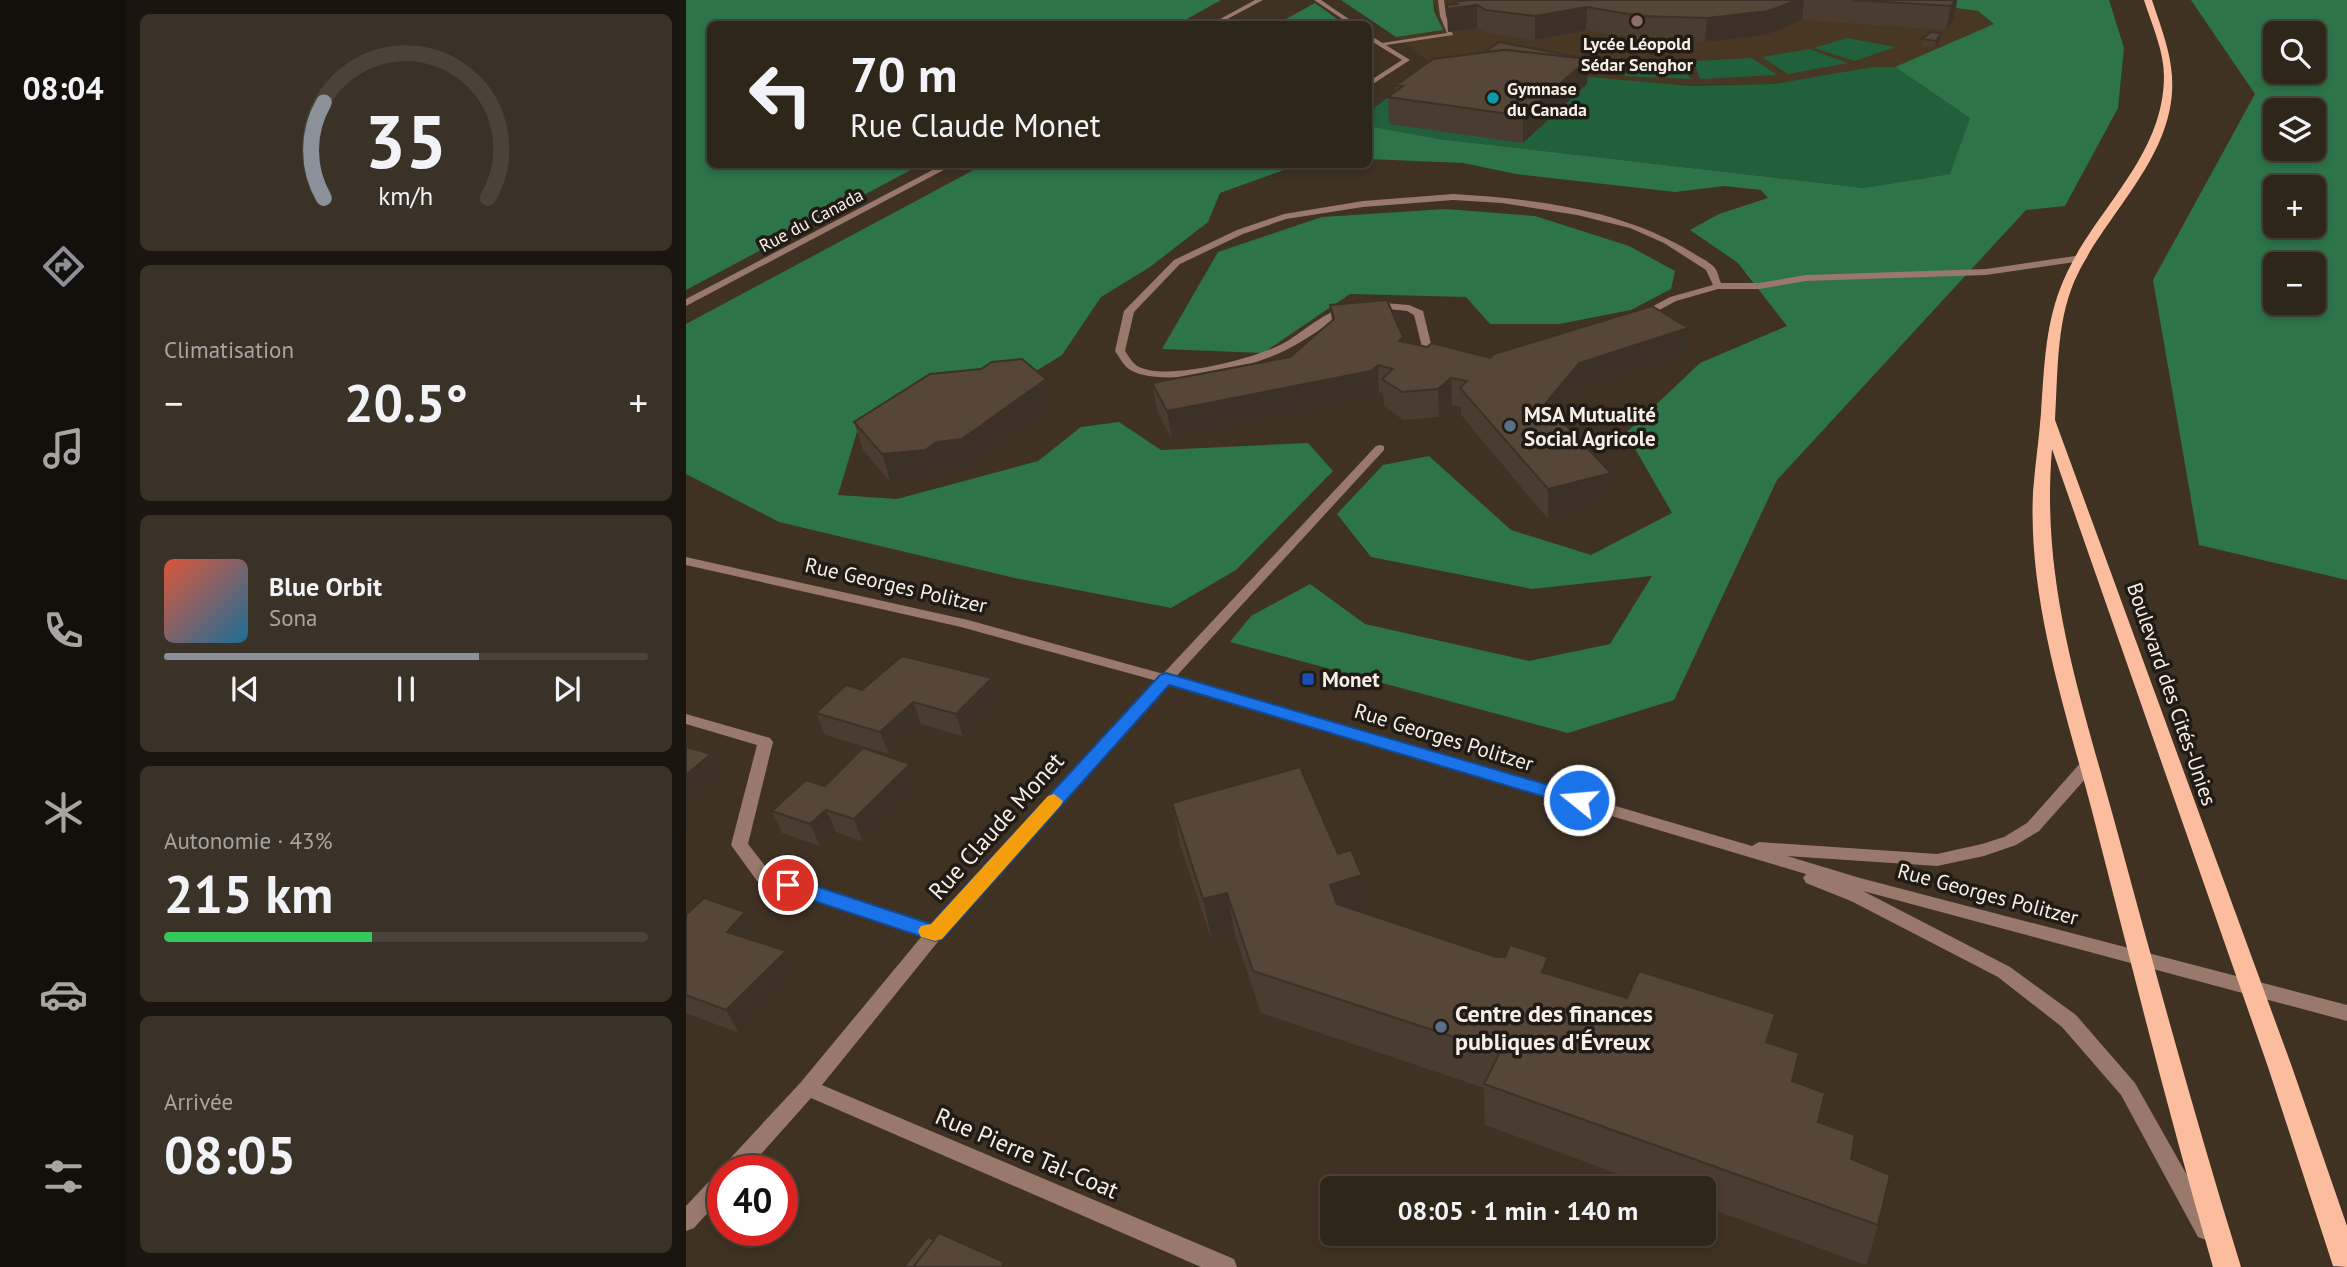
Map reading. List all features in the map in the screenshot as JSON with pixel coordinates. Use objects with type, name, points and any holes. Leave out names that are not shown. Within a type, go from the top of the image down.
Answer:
[{"type":"main road","name":"Boulevard des Cités-Unies","points":[[2148,0],[2162,45],[2168,78],[2163,117],[2151,150],[2067,284],[2051,351],[2041,497],[2046,569],[2053,612],[2089,764],[2186,1131],[2227,1267]]},
{"type":"main road","name":"Boulevard des Cités-Unies","points":[[2048,416],[2252,988],[2347,1265]]},
{"type":"street","points":[[1220,21],[1260,0]]},
{"type":"street","points":[[1317,0],[1348,21]]},
{"type":"street","points":[[1372,46],[1451,34],[1443,16],[1441,0]]},
{"type":"street","points":[[1372,39],[1407,60],[1372,82]]},
{"type":"street","name":"Rue du Canada","points":[[686,303],[943,168]]},
{"type":"street","points":[[1450,359],[1426,345],[1419,313],[1395,305],[1340,311],[1276,350],[1235,363],[1180,373],[1147,373],[1132,367],[1120,351],[1129,311],[1177,262],[1240,232],[1284,217],[1363,204],[1453,197],[1502,200],[1577,212],[1633,226],[1667,240],[1710,268],[1718,286]]},
{"type":"street","points":[[1625,323],[1673,299],[1718,286],[1759,286],[1806,278],[1986,272],[2082,258]]},
{"type":"street","name":"Rue Claude Monet","points":[[747,1155],[808,1088],[935,933],[1380,448]]},
{"type":"street","name":"Rue Georges Politzer","points":[[686,561],[963,623],[1166,679],[1860,884],[2347,1013]]},
{"type":"street","points":[[686,719],[765,743],[739,845],[763,876],[935,933]]},
{"type":"street","points":[[1736,847],[1937,860],[1984,850],[2010,841],[2033,827],[2089,764]]},
{"type":"street","points":[[1736,847],[1857,896],[2004,972],[2068,1021],[2128,1089],[2227,1267]]},
{"type":"street","name":"Rue Pierre Tal-Coat","points":[[808,1088],[1226,1267]]},
{"type":"street","points":[[686,1221],[707,1198]]},
{"type":"street","points":[[2347,1253],[2347,1265]]},
{"type":"shaded area","points":[[1433,0],[1897,0],[1978,11],[1995,25],[1895,67],[1873,67],[1774,84],[1646,84],[1431,63],[1396,37],[1443,30]]},
{"type":"green space","points":[[686,0],[1221,0],[1183,21],[707,21],[707,168],[914,168],[686,290]]},
{"type":"green space","points":[[1341,0],[1433,0],[1434,11],[1443,30],[1396,37]]},
{"type":"green space","points":[[1897,0],[2109,0],[2124,48],[2118,108],[2065,206],[2026,210],[1777,480],[1674,700],[1568,733],[1230,642],[1251,616],[1310,584],[1365,624],[1529,661],[1610,644],[1652,576],[1532,589],[1371,557],[1337,514],[1383,465],[1429,456],[1511,530],[1591,555],[1672,513],[1626,433],[1700,363],[1787,326],[1738,263],[1690,230],[1719,214],[1768,198],[1761,190],[1724,186],[1675,192],[1516,174],[1463,163],[1372,159],[1372,127],[1439,139],[1864,188],[1950,174],[1970,118],[1895,67],[1994,24],[1978,11]]},
{"type":"green space","points":[[2191,0],[2347,0],[2347,580],[2199,545],[2153,280],[2255,94]]},
{"type":"green space","points":[[1315,3],[1340,21],[1282,21]]},
{"type":"green space","points":[[1847,38],[1895,47],[1855,61],[1814,48]]},
{"type":"green space","points":[[1809,49],[1848,63],[1788,74],[1762,57]]},
{"type":"green space","points":[[1752,58],[1777,75],[1700,79],[1694,61]]},
{"type":"green space","points":[[1635,59],[1684,61],[1690,79],[1624,76]]},
{"type":"green space","points":[[1455,65],[1691,86],[1774,84],[1873,67],[1895,67],[1970,118],[1951,174],[1864,188],[1439,139],[1372,127],[1372,110],[1416,76]]},
{"type":"green space","points":[[977,168],[1290,168],[1220,193],[1208,222],[1150,267],[1101,297],[1062,355],[1036,371],[860,422],[838,495],[897,499],[1038,461],[1081,427],[1119,422],[1161,450],[1308,443],[1333,471],[1236,570],[1171,608],[1015,578],[779,522],[686,474],[686,324]]},
{"type":"green space","points":[[1445,209],[1535,216],[1629,246],[1675,271],[1671,289],[1631,310],[1559,324],[1490,324],[1466,297],[1350,294],[1263,353],[1162,349],[1218,252],[1322,217]]},
{"type":"building","points":[[1467,0],[1797,0],[1768,11],[1707,18],[1640,16],[1587,7],[1535,16],[1486,10],[1477,5],[1447,9],[1447,5]]},
{"type":"building","points":[[1853,0],[1956,0],[1951,6]]},
{"type":"building","points":[[1931,32],[1941,33],[1936,41],[1922,39]]},
{"type":"building","points":[[1499,42],[1587,59],[1505,50],[1485,52]]},
{"type":"building","points":[[1505,50],[1588,59],[1523,116],[1388,97],[1403,86],[1395,86],[1433,59]]},
{"type":"building","points":[[1387,300],[1403,337],[1399,341],[1427,347],[1432,343],[1490,358],[1494,354],[1652,306],[1688,328],[1579,363],[1545,404],[1611,473],[1548,489],[1460,388],[1467,381],[1451,378],[1438,389],[1402,392],[1382,379],[1393,369],[1378,365],[1371,371],[1167,411],[1152,383],[1290,357],[1334,319],[1330,305]]},
{"type":"building","points":[[1022,359],[1046,379],[962,439],[937,442],[925,450],[882,454],[854,422],[930,374],[981,369],[992,362]]},
{"type":"building","points":[[902,656],[992,678],[956,714],[913,702],[880,732],[816,713],[846,685],[862,690]]},
{"type":"building","points":[[686,747],[711,754],[686,775]]},
{"type":"building","points":[[863,748],[910,764],[854,819],[826,810],[810,824],[772,811],[806,780],[825,786]]},
{"type":"building","name":"Centre des finances publiques d'Évreux","points":[[1300,767],[1338,854],[1351,850],[1362,875],[1330,885],[1337,904],[1496,957],[1505,957],[1510,945],[1548,957],[1542,972],[1627,998],[1639,971],[1775,1014],[1766,1042],[1799,1053],[1792,1081],[1825,1093],[1818,1122],[1855,1135],[1851,1159],[1890,1175],[1878,1225],[1484,1084],[1500,1052],[1253,971],[1227,893],[1203,899],[1172,803]]},
{"type":"building","points":[[704,898],[745,912],[727,932],[786,951],[726,1010],[686,995],[686,915]]},
{"type":"building","points":[[939,1233],[1004,1262],[1001,1267],[913,1267]]},
{"type":"building","points":[[928,1237],[934,1240],[913,1267],[904,1267]]},
{"type":"slow traffic","points":[[928,931],[935,933],[1054,801]]},
{"type":"place","name":"Lycée Léopold Sédar Senghor","points":[[1637,21]]},
{"type":"place","name":"Gymnase du Canada","points":[[1493,98]]},
{"type":"place","name":"MSA Mutualité Social Agricole","points":[[1510,426]]},
{"type":"place","name":"Monet","points":[[1308,679]]},
{"type":"place","name":"Centre des finances publiques d'Évreux","points":[[1441,1027]]},
{"type":"route","points":[[788,885],[935,933],[1166,679],[1579,800]]}]
